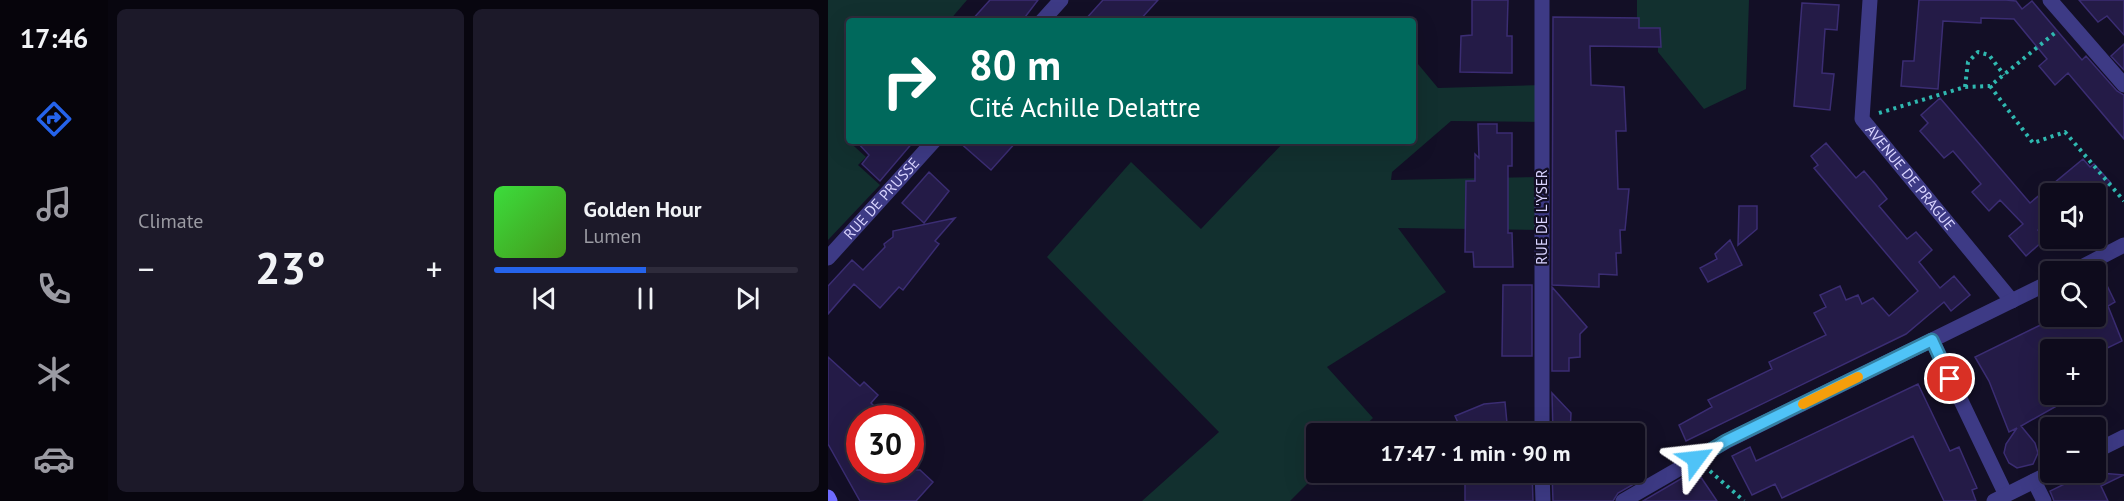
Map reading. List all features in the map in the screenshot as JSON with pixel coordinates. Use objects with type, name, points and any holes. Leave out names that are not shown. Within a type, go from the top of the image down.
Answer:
[{"type":"main road","points":[[828,497],[830,501]]},
{"type":"street","points":[[1045,18],[1061,0]]},
{"type":"street","name":"RUE DE L'YSER","points":[[1542,0],[1542,423]]},
{"type":"street","name":"AVENUE DE PRAGUE","points":[[1870,0],[1862,119],[2012,301]]},
{"type":"street","points":[[2050,0],[2124,85]]},
{"type":"street","name":"RUE DE PRUSSE","points":[[828,258],[931,144]]},
{"type":"street","points":[[2093,261],[2124,245]]},
{"type":"street","points":[[1623,501],[1726,441],[2040,287]]},
{"type":"street","points":[[1932,340],[2000,498],[2040,478]]},
{"type":"street","points":[[2106,446],[2124,437]]},
{"type":"street","points":[[2034,481],[2044,501]]},
{"type":"street","points":[[1542,483],[1542,501]]},
{"type":"path","points":[[1862,119],[1965,87],[1990,86],[2068,22]]},
{"type":"path","points":[[1965,87],[1968,62],[1978,52],[1989,55],[2004,75]]},
{"type":"path","points":[[1990,86],[2033,143],[2065,132],[2124,201]]},
{"type":"path","points":[[1696,459],[1744,501]]},
{"type":"green space","points":[[828,0],[967,0],[952,18],[846,18],[846,144],[852,144],[866,157],[858,165],[880,185],[828,240]]},
{"type":"green space","points":[[1637,0],[1749,0],[1746,89],[1704,109],[1658,52],[1658,33],[1637,32]]},
{"type":"green space","points":[[1416,62],[1438,88],[1542,85],[1542,122],[1451,121],[1392,172],[1391,180],[1542,177],[1542,230],[1398,228],[1446,292],[1327,367],[1373,418],[1368,423],[1306,423],[1306,483],[1308,483],[1290,501],[1142,501],[1219,432],[1047,257],[1131,162],[1201,229],[1282,144],[1416,144]]},
{"type":"building","points":[[990,0],[1038,0],[1024,18],[974,18]]},
{"type":"building","points":[[1103,0],[1158,0],[1142,18],[1087,18]]},
{"type":"building","points":[[1472,0],[1508,0],[1507,36],[1512,36],[1512,73],[1460,72],[1461,36],[1472,35]]},
{"type":"building","points":[[1919,0],[2006,0],[2016,1],[2022,9],[2032,1],[2082,60],[2086,56],[2117,91],[2124,95],[2124,139],[2068,73],[2055,85],[2039,66],[2047,59],[2014,19],[1981,18],[1981,23],[1943,21],[1938,89],[1901,86],[1903,61],[1914,61]]},
{"type":"building","points":[[2079,0],[2124,0],[2124,35],[2107,16],[2098,22]]},
{"type":"building","points":[[1802,3],[1839,5],[1837,30],[1825,29],[1822,73],[1834,74],[1830,110],[1794,106]]},
{"type":"building","points":[[1553,17],[1639,18],[1639,28],[1660,28],[1661,47],[1590,46],[1591,85],[1624,87],[1626,131],[1616,131],[1618,189],[1629,189],[1625,230],[1620,230],[1621,253],[1616,253],[1617,275],[1599,274],[1599,287],[1552,285]]},
{"type":"building","points":[[2124,44],[2124,70],[2111,56]]},
{"type":"building","points":[[1940,98],[2030,203],[2040,195],[2040,228],[2038,230],[2040,243],[2026,256],[2009,236],[2023,224],[2000,200],[1989,211],[1972,192],[1981,184],[1953,151],[1944,158],[1920,131],[1928,123],[1921,115]]},
{"type":"building","points":[[1478,124],[1497,124],[1497,133],[1512,133],[1512,166],[1508,166],[1508,233],[1512,233],[1513,267],[1474,267],[1473,252],[1465,252],[1466,181],[1475,181],[1475,154],[1479,158]]},
{"type":"building","points":[[1826,143],[1856,178],[1864,171],[1876,185],[1887,199],[1879,206],[1907,239],[1916,232],[1932,250],[1919,262],[1940,288],[1954,276],[1970,295],[1951,311],[1944,302],[1906,334],[1686,441],[1679,425],[1712,407],[1708,400],[1772,369],[1769,362],[1826,335],[1814,313],[1826,307],[1820,295],[1840,286],[1846,300],[1858,295],[1862,304],[1873,298],[1889,316],[1918,291],[1814,168],[1818,165],[1811,156]]},
{"type":"building","points":[[859,144],[911,144],[880,181],[862,164],[869,155]]},
{"type":"building","points":[[961,144],[1014,144],[991,170]]},
{"type":"building","points":[[2083,159],[2090,167],[2094,164],[2111,183],[2106,187],[2106,183],[2054,183]]},
{"type":"building","points":[[929,172],[949,191],[924,223],[902,203]]},
{"type":"building","points":[[1739,206],[1757,206],[1757,229],[1738,245]]},
{"type":"building","points":[[955,218],[935,241],[939,244],[903,290],[899,287],[880,308],[854,284],[828,314],[828,286],[852,260],[863,270],[885,247],[884,244],[893,237],[893,231]]},
{"type":"building","points":[[1730,240],[1742,265],[1708,282],[1700,268],[1717,259],[1715,254]]},
{"type":"building","points":[[2106,283],[2115,302],[2108,306],[2122,341],[2106,349],[2106,339],[2040,339],[2040,405],[2058,405],[2021,426],[2035,443],[2038,453],[2033,464],[2017,468],[2009,463],[2004,453],[2006,444],[2017,428],[2009,432],[1989,381],[1975,357],[2040,325],[2106,327]]},
{"type":"building","points":[[1503,285],[1532,285],[1532,356],[1502,356]]},
{"type":"building","points":[[1552,287],[1587,327],[1580,334],[1580,357],[1569,358],[1569,371],[1552,371]]},
{"type":"building","points":[[828,357],[860,386],[864,382],[878,395],[871,403],[873,405],[846,405],[846,476],[828,444]]},
{"type":"building","points":[[1918,384],[1950,451],[1959,447],[1977,488],[1972,490],[1976,501],[1944,501],[1913,436],[1782,498],[1775,484],[1752,495],[1732,456],[1750,447],[1756,461]]},
{"type":"building","points":[[1552,393],[1571,413],[1571,423],[1553,423]]},
{"type":"building","points":[[1505,402],[1507,423],[1458,423],[1455,416],[1484,404]]},
{"type":"building","points":[[1696,470],[1717,501],[1643,501]]},
{"type":"building","points":[[2106,473],[2124,475],[2101,486],[2108,501],[2054,501],[2050,491],[2066,483],[2106,483]]},
{"type":"building","points":[[924,474],[933,482],[916,501],[860,501],[850,483],[924,483]]},
{"type":"building","points":[[1465,483],[1532,483],[1533,501],[1465,501]]},
{"type":"building","points":[[1552,483],[1634,484],[1618,493],[1613,501],[1553,501]]},
{"type":"slow traffic","points":[[1803,404],[1858,377]]},
{"type":"route","points":[[1696,459],[1726,441],[1932,340],[1950,379]]}]
